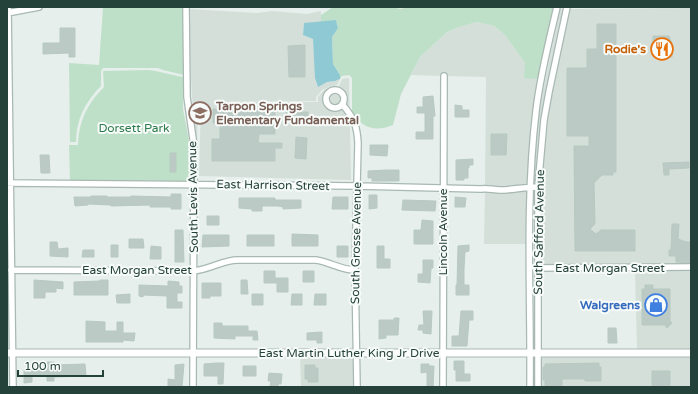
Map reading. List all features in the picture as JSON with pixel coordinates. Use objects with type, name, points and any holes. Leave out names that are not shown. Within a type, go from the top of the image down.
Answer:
[{"type":"street","points":[[12,387],[10,353],[11,270],[8,11],[39,7]]},
{"type":"street","name":"South Levis Avenue","points":[[186,7],[187,97],[194,146],[193,387]]},
{"type":"street","name":"South Safford Avenue","points":[[530,387],[530,187],[536,109],[557,7]]},
{"type":"street","name":"South Safford Avenue","points":[[538,387],[538,187],[544,120],[568,7]]},
{"type":"street","name":"Lincoln Avenue","points":[[443,387],[444,76]]},
{"type":"street","name":"South Grosse Avenue","points":[[342,104],[358,129],[355,270],[356,387]]},
{"type":"street","name":"East Harrison Street","points":[[9,182],[487,188],[499,190],[538,187]]},
{"type":"street","name":"East Morgan Street","points":[[11,270],[193,271],[205,269],[224,261],[233,260],[316,260],[324,261],[345,270],[355,270]]},
{"type":"street","name":"East Morgan Street","points":[[530,268],[691,267]]},
{"type":"street","name":"East Martin Luther King Jr Drive","points":[[10,353],[691,353]]},
{"type":"shaded area","points":[[691,8],[691,264],[541,265],[541,187],[547,121],[570,9]]},
{"type":"shaded area","points":[[189,9],[257,13],[272,11],[307,14],[321,11],[321,22],[304,24],[303,35],[313,39],[316,82],[318,86],[340,79],[337,85],[323,89],[316,97],[316,101],[201,102],[198,106],[197,147],[194,129],[190,62]]},
{"type":"shaded area","points":[[560,9],[564,9],[546,92],[535,184],[533,184],[539,110]]},
{"type":"shaded area","points":[[477,22],[494,26],[505,35],[525,63],[525,76],[538,79],[531,127],[528,184],[499,187],[485,185],[486,77],[447,76],[447,73],[441,73],[441,76],[411,75],[420,57],[447,32]]},
{"type":"shaded area","points":[[349,78],[351,180],[199,176],[201,102],[318,102],[318,97],[325,89],[339,86],[342,79]]},
{"type":"shaded area","points":[[527,190],[527,244],[484,244],[485,192],[500,193]]},
{"type":"shaded area","points":[[691,270],[691,350],[637,349],[635,271]]},
{"type":"shaded area","points":[[300,356],[353,356],[354,387],[301,387]]},
{"type":"shaded area","points":[[541,356],[691,357],[691,387],[541,387]]},
{"type":"green space","points":[[183,7],[184,75],[158,68],[103,68],[101,71],[101,86],[90,98],[82,112],[76,134],[76,142],[70,142],[69,63],[99,65],[103,8]]},
{"type":"green space","points":[[333,7],[393,7],[400,9],[409,7],[554,8],[538,79],[524,78],[525,63],[505,35],[494,26],[477,22],[459,27],[447,32],[420,57],[401,94],[393,125],[381,128],[370,128],[361,123],[352,113],[352,78],[349,75],[342,76],[340,79],[340,75],[333,64],[332,37],[338,27],[336,20],[321,22],[321,15]]},
{"type":"green space","name":"Dorsett Park","points":[[148,70],[183,77],[183,109],[190,146],[190,179],[186,181],[70,180],[69,145],[78,145],[80,128],[85,113],[98,93],[104,87],[103,71]]},
{"type":"water","points":[[336,20],[338,28],[332,37],[333,64],[340,75],[340,79],[327,82],[318,87],[315,78],[313,39],[303,35],[304,23]]},
{"type":"building","points":[[597,24],[616,24],[616,172],[613,172],[613,175],[602,175],[594,183],[595,224],[590,229],[596,234],[601,230],[635,230],[635,251],[575,251],[574,146],[589,146],[589,136],[567,136],[567,68],[587,68],[587,49],[597,49]]},
{"type":"building","points":[[60,28],[75,28],[75,57],[69,57],[69,53],[43,54],[43,43],[60,43]]},
{"type":"building","name":"Rodie's","points":[[653,36],[669,36],[671,41],[672,57],[653,57]]},
{"type":"building","points":[[305,45],[305,77],[289,77],[288,46]]},
{"type":"building","points":[[433,96],[435,116],[433,116],[433,139],[416,139],[416,132],[425,132],[425,113],[417,113],[417,107],[423,107],[423,97]]},
{"type":"building","points":[[455,105],[462,106],[462,110],[469,110],[469,117],[455,117]]},
{"type":"building","points":[[213,109],[275,110],[275,134],[259,134],[258,143],[282,143],[282,148],[275,148],[275,161],[212,161],[212,139],[220,139],[220,123],[213,123]]},
{"type":"building","points":[[286,112],[308,112],[308,121],[286,121]]},
{"type":"building","points":[[491,134],[507,134],[506,155],[491,155]]},
{"type":"building","points":[[296,137],[307,138],[306,159],[295,158]]},
{"type":"building","points":[[370,145],[388,145],[387,156],[370,155]]},
{"type":"building","points":[[170,153],[176,153],[176,172],[170,172]]},
{"type":"building","points":[[40,155],[49,155],[50,173],[41,173]]},
{"type":"building","points":[[473,159],[473,165],[469,165],[468,168],[468,178],[464,178],[464,180],[456,180],[456,160]]},
{"type":"building","points":[[689,162],[689,168],[669,169],[669,175],[664,175],[663,163]]},
{"type":"building","points":[[399,170],[399,181],[372,181],[372,178],[368,178],[368,171]]},
{"type":"building","points":[[171,194],[181,194],[181,209],[171,209],[171,207],[150,207],[150,205],[111,206],[88,204],[75,206],[74,197],[171,197]]},
{"type":"building","points":[[369,195],[377,195],[377,208],[369,209]]},
{"type":"building","points":[[333,197],[348,197],[348,209],[332,209]]},
{"type":"building","points":[[455,197],[466,198],[465,207],[455,207]]},
{"type":"building","points":[[239,198],[301,200],[301,208],[283,209],[283,207],[278,206],[262,206],[262,211],[252,211],[252,209],[239,208]]},
{"type":"building","points":[[403,200],[436,201],[435,211],[402,210]]},
{"type":"building","points":[[207,216],[219,216],[219,225],[207,225]]},
{"type":"building","points":[[422,220],[433,221],[433,244],[414,244],[414,230],[421,230]]},
{"type":"building","points":[[672,224],[679,224],[678,239],[690,242],[691,263],[676,262],[676,256],[669,256],[669,250],[671,250]]},
{"type":"building","points":[[175,230],[183,230],[184,262],[175,262]]},
{"type":"building","points":[[292,234],[318,235],[318,246],[292,246]]},
{"type":"building","points":[[203,235],[229,235],[229,246],[202,247]]},
{"type":"building","points":[[247,235],[274,235],[274,246],[247,246]]},
{"type":"building","points":[[129,239],[143,239],[144,248],[129,248]]},
{"type":"building","points":[[50,242],[57,242],[58,249],[68,248],[68,257],[50,256]]},
{"type":"building","points":[[111,245],[118,245],[118,257],[111,257]]},
{"type":"building","points":[[469,245],[469,251],[465,252],[464,285],[469,285],[469,295],[456,295],[458,246]]},
{"type":"building","points":[[151,246],[161,247],[161,259],[150,259]]},
{"type":"building","points":[[337,246],[348,246],[348,257],[337,257]]},
{"type":"building","points":[[377,246],[384,246],[384,259],[390,259],[390,268],[377,268]]},
{"type":"building","points":[[83,250],[94,250],[94,257],[82,257]]},
{"type":"building","points":[[423,260],[433,260],[430,283],[418,282],[418,274],[423,274]]},
{"type":"building","points":[[264,271],[275,271],[275,278],[288,278],[288,292],[277,292],[277,283],[264,283]]},
{"type":"building","points":[[303,271],[314,271],[314,282],[303,282]]},
{"type":"building","points":[[34,280],[63,282],[63,289],[56,288],[56,292],[45,292],[45,298],[34,298]]},
{"type":"building","points":[[108,280],[108,295],[74,295],[74,282]]},
{"type":"building","points":[[241,280],[247,280],[248,294],[241,294]]},
{"type":"building","points":[[168,281],[179,282],[179,286],[182,286],[182,293],[177,293],[177,302],[182,302],[182,308],[167,308],[167,296],[139,296],[139,285],[168,286]]},
{"type":"building","points":[[202,283],[221,283],[221,296],[202,298]]},
{"type":"building","name":"Walgreens","points":[[645,285],[653,285],[653,289],[670,289],[670,321],[672,323],[667,328],[665,325],[642,325],[642,289],[645,289]]},
{"type":"building","points":[[130,294],[130,303],[117,303],[116,295]]},
{"type":"building","points":[[252,294],[263,294],[263,305],[252,305]]},
{"type":"building","points":[[292,294],[302,294],[302,305],[291,305]]},
{"type":"building","points":[[315,294],[326,294],[326,305],[314,305]]},
{"type":"building","points":[[423,311],[432,311],[431,334],[423,333],[423,330],[418,330],[419,325],[424,325]]},
{"type":"building","points":[[461,311],[473,311],[473,320],[469,320],[467,346],[452,346],[452,336],[459,336]]},
{"type":"building","points":[[394,318],[399,318],[398,335],[386,335],[386,338],[379,339],[379,320],[394,320]]},
{"type":"building","points":[[86,321],[105,322],[105,331],[117,331],[117,322],[123,322],[123,333],[135,333],[134,341],[123,340],[123,342],[86,342]]},
{"type":"building","points":[[214,323],[222,323],[222,326],[248,326],[248,331],[257,331],[258,340],[253,340],[253,336],[235,336],[235,339],[214,338]]},
{"type":"building","points":[[608,328],[616,328],[617,343],[608,343]]},
{"type":"building","points":[[322,332],[322,343],[317,343],[317,340],[307,340],[307,333]]},
{"type":"building","points":[[454,361],[464,361],[464,374],[470,374],[470,381],[456,381]]},
{"type":"building","points":[[47,362],[54,362],[54,365],[85,364],[86,376],[54,377],[54,381],[47,381],[47,376],[32,376],[32,382],[24,383],[24,370],[47,371]]},
{"type":"building","points":[[224,363],[223,384],[218,384],[218,376],[204,376],[204,364]]},
{"type":"building","points":[[599,363],[599,367],[601,367],[601,381],[562,379],[562,387],[545,387],[545,380],[543,380],[543,367],[545,367],[545,364]]},
{"type":"building","points":[[184,364],[182,387],[168,387],[168,379],[175,380],[175,365]]},
{"type":"building","points":[[421,364],[429,364],[429,366],[434,366],[433,387],[427,387],[427,372],[421,373]]},
{"type":"building","points":[[305,365],[315,365],[315,368],[318,368],[318,382],[308,382],[308,379],[305,379]]},
{"type":"building","points":[[243,366],[256,366],[256,376],[243,376]]},
{"type":"building","points":[[652,371],[670,371],[670,387],[652,387]]},
{"type":"building","points":[[269,373],[282,374],[281,384],[278,384],[278,387],[270,387],[271,381],[268,381]]},
{"type":"place","name":"Rodie's","points":[[662,49]]},
{"type":"place","name":"Tarpon Springs Elementary Fundamental","points":[[200,113]]},
{"type":"place","name":"Walgreens","points":[[656,305]]}]
